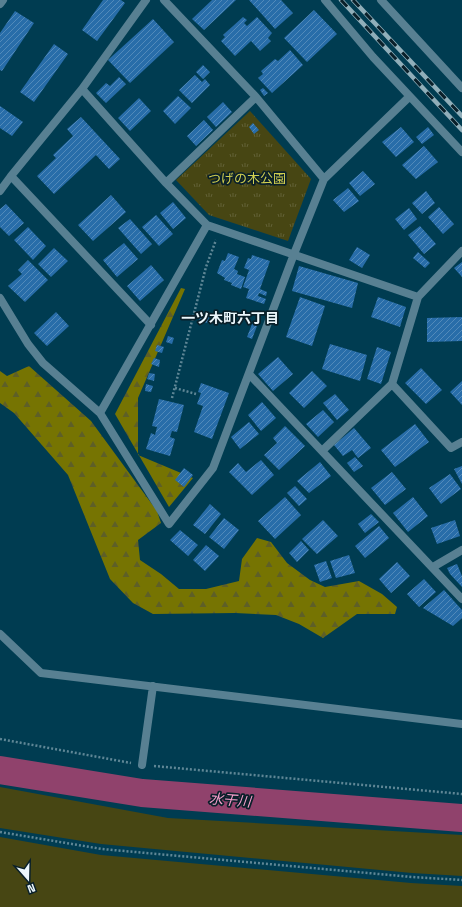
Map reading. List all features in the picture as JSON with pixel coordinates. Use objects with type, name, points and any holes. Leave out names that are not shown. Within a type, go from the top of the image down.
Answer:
[{"type":"street","points":[[0,4],[3,0]]},
{"type":"street","points":[[0,191],[10,176],[82,89],[146,0]]},
{"type":"street","points":[[164,0],[256,97],[324,180]]},
{"type":"street","points":[[325,0],[409,97],[462,152]]},
{"type":"street","points":[[381,0],[462,88]]},
{"type":"street","points":[[82,89],[166,183],[207,225],[418,297]]},
{"type":"street","points":[[166,183],[256,97]]},
{"type":"street","points":[[0,298],[28,344],[43,363],[100,413],[169,524],[213,468],[294,254],[324,180],[409,97]]},
{"type":"street","points":[[10,176],[151,325]]},
{"type":"street","points":[[100,413],[207,225]]},
{"type":"street","points":[[322,451],[392,384],[418,297],[462,251]]},
{"type":"street","points":[[249,374],[462,599]]},
{"type":"street","points":[[392,384],[451,448],[462,442]]},
{"type":"street","points":[[433,567],[462,550]]},
{"type":"street","points":[[0,634],[41,672],[462,724]]},
{"type":"street","points":[[142,766],[153,686]]},
{"type":"path","points":[[172,398],[206,267],[220,229]]},
{"type":"path","points":[[175,388],[196,394]]},
{"type":"path","points":[[0,739],[142,766],[462,794]]},
{"type":"path","points":[[0,832],[102,849],[412,878],[462,880]]},
{"type":"green space","name":"つげの木公園","points":[[250,111],[311,179],[288,241],[209,215],[176,180]]},
{"type":"green space","points":[[181,288],[185,289],[138,398],[138,454],[115,414]]},
{"type":"green space","points":[[29,366],[91,421],[157,511],[161,523],[138,540],[140,560],[161,574],[179,589],[206,589],[239,581],[242,559],[257,538],[271,542],[287,563],[310,580],[325,587],[359,581],[382,594],[397,607],[395,614],[357,614],[323,638],[299,624],[276,615],[235,613],[153,614],[133,603],[110,579],[68,475],[14,413],[0,403],[0,371],[7,376]]},
{"type":"green space","points":[[139,455],[193,478],[169,507]]},
{"type":"green space","points":[[0,787],[168,818],[462,835],[462,876],[412,873],[101,844],[0,828]]},
{"type":"green space","points":[[0,837],[101,855],[411,883],[462,886],[462,907],[0,907]]},
{"type":"building","points":[[103,0],[121,0],[125,3],[97,41],[82,30]]},
{"type":"building","points":[[212,0],[236,0],[204,30],[192,19]]},
{"type":"building","points":[[249,0],[281,0],[293,13],[275,29]]},
{"type":"building","points":[[314,10],[337,34],[307,62],[284,38]]},
{"type":"building","points":[[15,11],[34,23],[2,71],[0,70],[0,33]]},
{"type":"building","points":[[243,17],[247,20],[244,23],[247,26],[257,17],[272,33],[268,38],[271,41],[260,51],[251,41],[235,56],[221,41],[225,37],[223,35]]},
{"type":"building","points":[[153,19],[174,42],[130,83],[108,60]]},
{"type":"building","points":[[54,44],[68,54],[34,102],[20,92]]},
{"type":"building","points":[[290,50],[303,65],[272,93],[258,78],[263,74],[261,71],[275,59],[278,61]]},
{"type":"building","points":[[203,65],[210,72],[203,79],[196,72]]},
{"type":"building","points":[[195,75],[202,82],[205,79],[210,85],[192,103],[179,90]]},
{"type":"building","points":[[119,77],[126,84],[106,103],[96,93],[106,83],[110,86]]},
{"type":"building","points":[[263,88],[268,93],[264,96],[260,90]]},
{"type":"building","points":[[178,96],[191,108],[175,124],[163,111]]},
{"type":"building","points":[[139,98],[151,111],[130,131],[118,118]]},
{"type":"building","points":[[223,102],[232,112],[216,127],[207,117]]},
{"type":"building","points":[[0,106],[23,122],[12,136],[0,128]]},
{"type":"building","points":[[81,117],[120,159],[109,169],[96,155],[54,194],[37,176],[56,158],[53,155],[73,136],[67,129]]},
{"type":"building","points":[[204,120],[213,130],[196,146],[187,136]]},
{"type":"building","points":[[253,123],[259,130],[254,134],[249,127]]},
{"type":"building","points":[[401,127],[414,142],[396,157],[382,142]]},
{"type":"building","points":[[428,127],[434,135],[422,144],[416,137]]},
{"type":"building","points":[[424,146],[438,162],[416,179],[402,165]]},
{"type":"building","points":[[363,171],[375,184],[360,196],[349,183]]},
{"type":"building","points":[[348,188],[359,201],[344,212],[333,200]]},
{"type":"building","points":[[426,191],[435,203],[422,214],[412,203]]},
{"type":"building","points":[[111,195],[126,212],[93,241],[78,225]]},
{"type":"building","points":[[173,202],[186,218],[173,229],[160,213]]},
{"type":"building","points":[[6,204],[24,223],[9,236],[0,227],[0,209]]},
{"type":"building","points":[[439,207],[454,224],[443,234],[428,217]]},
{"type":"building","points":[[409,208],[417,219],[404,230],[395,219]]},
{"type":"building","points":[[156,215],[173,234],[159,246],[142,227]]},
{"type":"building","points":[[130,219],[152,244],[141,254],[118,228]]},
{"type":"building","points":[[420,226],[436,244],[424,254],[408,235]]},
{"type":"building","points":[[28,227],[46,246],[33,260],[14,240]]},
{"type":"building","points":[[124,243],[138,259],[117,277],[103,260]]},
{"type":"building","points":[[357,247],[370,255],[362,268],[349,260]]},
{"type":"building","points":[[54,248],[68,261],[51,277],[38,264]]},
{"type":"building","points":[[418,252],[430,263],[425,268],[413,258]]},
{"type":"building","points":[[228,253],[239,257],[234,269],[238,271],[237,274],[245,277],[241,289],[231,285],[232,283],[224,280],[225,278],[217,273],[222,260],[225,261]]},
{"type":"building","points":[[252,255],[270,261],[260,289],[267,292],[266,296],[259,293],[258,296],[266,299],[264,304],[246,298],[249,289],[243,287],[249,270],[244,268],[248,258],[251,259]]},
{"type":"building","points":[[28,260],[48,280],[25,302],[8,286],[22,274],[18,270]]},
{"type":"building","points":[[462,262],[462,277],[454,268]]},
{"type":"building","points":[[151,265],[164,280],[140,301],[127,286]]},
{"type":"building","points":[[299,266],[358,283],[352,308],[292,291]]},
{"type":"building","points":[[300,297],[325,306],[312,346],[286,337]]},
{"type":"building","points":[[378,297],[406,307],[400,327],[371,317]]},
{"type":"building","points":[[56,312],[69,326],[47,346],[34,333]]},
{"type":"building","points":[[202,312],[210,315],[207,323],[199,320]]},
{"type":"building","points":[[462,317],[462,341],[427,342],[427,318]]},
{"type":"building","points":[[252,324],[257,326],[252,339],[247,337]]},
{"type":"building","points":[[168,336],[174,338],[172,344],[166,342]]},
{"type":"building","points":[[330,344],[367,355],[360,381],[322,369]]},
{"type":"building","points":[[157,345],[164,347],[162,353],[155,351]]},
{"type":"building","points":[[377,347],[391,352],[381,384],[367,379]]},
{"type":"building","points":[[278,357],[293,374],[273,391],[258,374]]},
{"type":"building","points":[[154,358],[160,360],[159,367],[151,364]]},
{"type":"building","points":[[421,368],[442,390],[426,404],[405,383]]},
{"type":"building","points":[[312,371],[327,386],[304,408],[289,393]]},
{"type":"building","points":[[149,373],[155,374],[154,381],[147,379]]},
{"type":"building","points":[[462,381],[462,405],[450,392]]},
{"type":"building","points":[[201,383],[229,393],[212,439],[194,432],[203,406],[197,404],[201,393],[198,392]]},
{"type":"building","points":[[146,384],[153,386],[151,392],[145,391]]},
{"type":"building","points":[[335,394],[349,410],[337,420],[323,403]]},
{"type":"building","points":[[159,399],[184,405],[177,432],[172,431],[170,437],[175,439],[170,456],[146,449],[151,433],[155,435],[157,427],[152,426]]},
{"type":"building","points":[[262,402],[276,418],[261,431],[248,415]]},
{"type":"building","points":[[323,410],[334,422],[318,437],[306,424]]},
{"type":"building","points":[[249,422],[259,434],[240,449],[231,437]]},
{"type":"building","points":[[415,424],[429,442],[395,467],[381,450]]},
{"type":"building","points":[[285,426],[305,446],[279,470],[264,455],[277,443],[273,438]]},
{"type":"building","points":[[354,428],[371,448],[358,458],[352,450],[343,456],[334,445]]},
{"type":"building","points":[[355,457],[363,466],[354,472],[347,463]]},
{"type":"building","points":[[261,460],[274,475],[252,495],[229,472],[238,463],[246,472]]},
{"type":"building","points":[[320,462],[331,476],[309,493],[297,481]]},
{"type":"building","points":[[462,466],[462,484],[454,469]]},
{"type":"building","points":[[184,468],[193,475],[184,487],[175,480]]},
{"type":"building","points":[[392,472],[406,489],[385,505],[371,488]]},
{"type":"building","points":[[450,474],[461,489],[441,504],[429,488]]},
{"type":"building","points":[[295,486],[307,499],[299,506],[287,493]]},
{"type":"building","points":[[285,497],[301,515],[275,539],[258,521]]},
{"type":"building","points":[[413,497],[428,516],[408,532],[393,513]]},
{"type":"building","points":[[210,504],[221,514],[205,534],[193,525]]},
{"type":"building","points":[[371,514],[379,522],[365,533],[358,524]]},
{"type":"building","points":[[224,518],[239,530],[224,549],[209,537]]},
{"type":"building","points":[[323,520],[338,536],[317,554],[302,539]]},
{"type":"building","points":[[455,520],[460,536],[437,544],[431,528]]},
{"type":"building","points":[[379,526],[389,538],[365,558],[355,546]]},
{"type":"building","points":[[180,530],[198,545],[188,556],[170,540]]},
{"type":"building","points":[[301,541],[309,550],[297,562],[289,553]]},
{"type":"building","points":[[206,545],[219,556],[205,571],[193,560]]},
{"type":"building","points":[[349,555],[355,573],[336,578],[330,561]]},
{"type":"building","points":[[326,561],[332,578],[320,582],[314,565]]},
{"type":"building","points":[[397,562],[410,576],[391,593],[379,579]]},
{"type":"building","points":[[457,564],[462,576],[462,587],[450,574],[447,568]]},
{"type":"building","points":[[424,579],[436,592],[419,607],[407,594]]},
{"type":"building","points":[[444,590],[462,610],[462,618],[453,626],[423,608]]},
{"type":"waterway","name":"水干川","points":[[0,770],[142,793],[462,818]]},
{"type":"railway","points":[[341,0],[462,130]]},
{"type":"railway","points":[[353,0],[462,116]]},
{"type":"district","name":"一ツ木町六丁目","points":[[230,318]]}]
